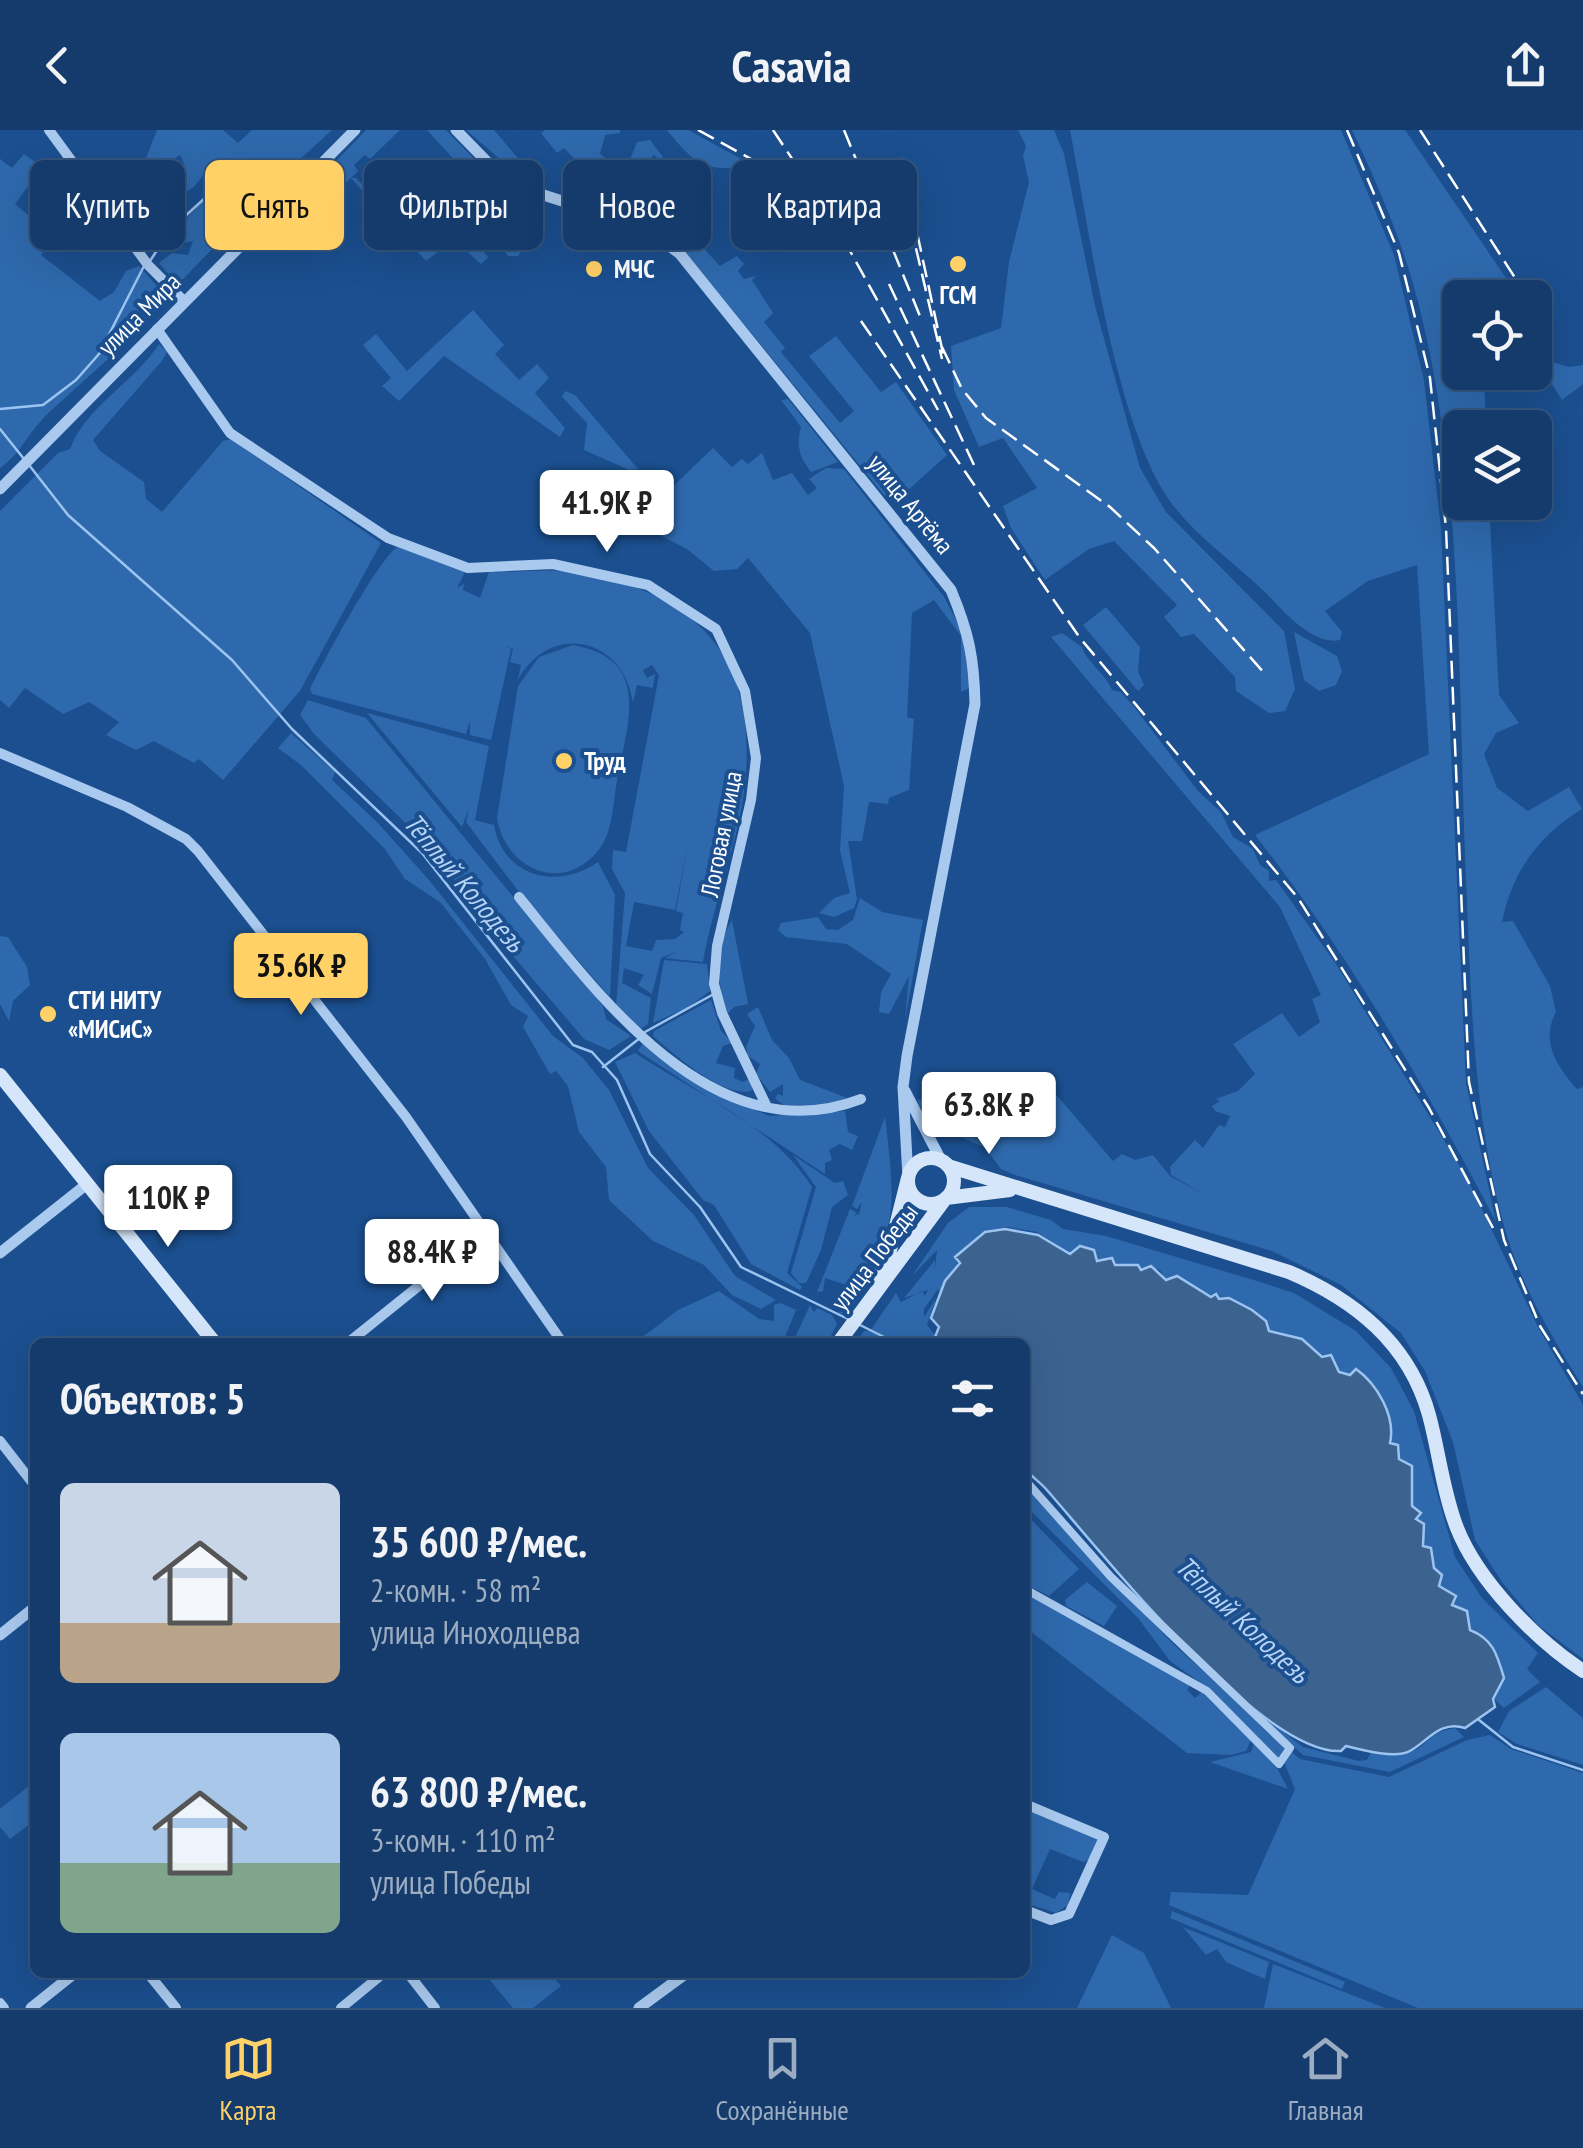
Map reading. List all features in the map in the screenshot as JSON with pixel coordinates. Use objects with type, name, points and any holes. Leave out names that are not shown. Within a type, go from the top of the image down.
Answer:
[{"type":"main road","points":[[0,1075],[211,1338]]},
{"type":"main road","points":[[858,1316],[889,1254],[908,1178],[922,1160],[1289,1272],[1324,1287],[1378,1326],[1416,1380],[1456,1527],[1472,1558],[1543,1638],[1583,1671]]},
{"type":"main road","points":[[908,1178],[916,1200],[931,1204],[945,1199],[953,1186],[945,1164]]},
{"type":"main road","name":"улица Победы","points":[[843,1338],[945,1199],[1016,1189]]},
{"type":"street","points":[[49,130],[147,262],[184,301]]},
{"type":"street","name":"улица Мира","points":[[2,487],[355,130]]},
{"type":"street","name":"улица Артёма","points":[[456,130],[498,173],[531,191],[646,228],[680,254],[950,590],[974,654],[975,704],[903,1087],[908,1178]]},
{"type":"street","name":"Логовая улица","points":[[157,329],[230,433],[388,538],[468,568],[552,564],[648,585],[716,629],[744,691],[756,758],[751,800],[717,946],[714,984],[717,999],[767,1107]]},
{"type":"street","points":[[0,753],[126,807],[186,839],[406,1117],[559,1338]]},
{"type":"street","points":[[519,896],[600,996],[643,1038],[705,1083],[767,1107],[796,1112],[841,1107],[862,1099]]},
{"type":"street","points":[[903,1087],[945,1164]]},
{"type":"street","points":[[0,1253],[87,1184]]},
{"type":"street","points":[[354,1338],[487,1231]]},
{"type":"street","points":[[0,1441],[30,1480]]},
{"type":"street","points":[[1030,1486],[1111,1577],[1290,1748],[1278,1764],[1207,1691],[1030,1592]]},
{"type":"street","points":[[0,1635],[30,1611]]},
{"type":"street","points":[[1030,1806],[1104,1837],[1069,1914],[1051,1920],[1030,1912]]},
{"type":"street","points":[[30,2008],[68,1978]]},
{"type":"street","points":[[153,1978],[176,2008]]},
{"type":"street","points":[[341,2008],[378,1978]]},
{"type":"street","points":[[412,1978],[435,2008]]},
{"type":"street","points":[[639,2008],[680,1978]]},
{"type":"shaded area","points":[[157,130],[223,130],[238,143],[252,130],[332,130],[299,160],[205,160],[205,173],[185,193],[185,160],[180,155],[172,160],[146,158]]},
{"type":"shaded area","points":[[366,130],[400,130],[370,159],[365,155],[354,165],[358,171],[344,184],[344,160],[337,160]]},
{"type":"shaded area","points":[[427,130],[446,130],[475,160],[454,160]]},
{"type":"shaded area","points":[[466,130],[494,130],[519,160],[501,160]]},
{"type":"shaded area","points":[[620,130],[605,135],[600,154],[605,160],[575,160],[564,148],[557,153],[541,133]]},
{"type":"shaded area","points":[[667,130],[688,130],[743,160],[731,160],[731,168],[714,167],[711,160],[696,160]]},
{"type":"shaded area","points":[[1018,130],[1054,130],[1064,154],[1095,306],[1140,468],[1166,512],[1284,631],[1295,689],[1285,711],[1269,713],[1236,691],[1235,677],[1194,634],[1181,637],[1164,617],[1177,605],[1114,541],[1089,549],[1045,580],[1011,528],[1003,506],[1037,488],[1003,438],[979,447],[954,390],[951,346],[1001,328],[1009,262],[1029,182],[1023,156],[1026,146]]},
{"type":"shaded area","points":[[1070,130],[1341,130],[1394,255],[1424,380],[1441,529],[1466,1083],[1496,1222],[1384,1023],[1322,927],[1255,835],[1429,754],[1417,565],[1368,581],[1325,611],[1342,632],[1340,640],[1319,638],[1290,617],[1172,504],[1152,470],[1120,378]]},
{"type":"shaded area","points":[[1352,130],[1405,130],[1507,280],[1442,280],[1442,390],[1485,390],[1485,410],[1442,410],[1442,429],[1415,290]]},
{"type":"shaded area","points":[[650,140],[663,157],[630,160],[637,142]]},
{"type":"shaded area","points":[[24,154],[32,160],[30,183],[15,204],[30,217],[30,250],[44,250],[41,255],[100,301],[114,292],[126,271],[139,266],[158,287],[159,296],[138,328],[41,421],[0,468],[0,159],[12,168]]},
{"type":"shaded area","points":[[205,199],[205,250],[211,250],[182,280],[171,277],[159,263],[172,253],[188,255],[193,241],[185,243],[185,219]]},
{"type":"shaded area","points":[[416,250],[441,250],[426,261]]},
{"type":"shaded area","points":[[465,250],[482,250],[488,257],[481,264]]},
{"type":"shaded area","points":[[504,250],[522,250],[518,256],[508,256]]},
{"type":"shaded area","points":[[682,250],[705,250],[720,266],[737,256],[744,264],[738,271],[744,279],[756,276],[752,280],[773,313],[764,322],[785,348],[781,352],[840,423],[854,411],[809,356],[836,336],[881,392],[896,382],[947,455],[896,501],[888,500]]},
{"type":"shaded area","points":[[473,310],[504,345],[495,354],[519,380],[537,364],[549,378],[535,393],[565,428],[560,437],[444,356],[399,401],[382,386],[391,378],[363,345],[376,334],[407,371]]},
{"type":"shaded area","points":[[159,344],[167,352],[161,362],[93,440],[100,451],[144,482],[146,499],[162,512],[223,441],[231,439],[381,543],[300,691],[223,780],[199,759],[194,763],[154,741],[136,750],[106,735],[119,722],[89,702],[63,714],[25,688],[9,708],[0,700],[0,511],[58,453],[70,449],[87,420]]},
{"type":"shaded area","points":[[1552,362],[1569,367],[1583,365],[1583,384],[1562,400],[1552,384]]},
{"type":"shaded area","points":[[565,391],[575,395],[638,469],[629,470],[584,450],[587,423],[562,397]]},
{"type":"shaded area","points":[[788,399],[838,462],[811,472],[800,451],[801,427],[781,400]]},
{"type":"shaded area","points":[[713,448],[732,467],[742,459],[748,464],[762,453],[773,480],[792,473],[808,495],[817,488],[809,479],[826,468],[844,469],[944,597],[968,643],[970,688],[961,692],[961,636],[934,600],[912,613],[907,717],[914,719],[909,790],[889,798],[888,804],[869,802],[862,841],[848,841],[857,899],[854,908],[834,917],[819,913],[834,898],[850,893],[840,850],[844,786],[810,633],[748,558],[737,569],[714,571],[687,549],[642,526],[651,511],[635,515],[634,503],[648,490],[666,493]]},
{"type":"shaded area","points":[[1490,520],[1499,695],[1519,723],[1496,733],[1484,754],[1497,788],[1528,811],[1569,787],[1582,809],[1552,831],[1529,857],[1513,887],[1502,922],[1513,921],[1550,986],[1556,1012],[1550,1033],[1553,1053],[1577,1089],[1583,1087],[1583,1387],[1541,1316],[1515,1259],[1487,1151],[1472,1015],[1452,521]]},
{"type":"shaded area","points":[[399,546],[466,570],[457,588],[464,584],[463,590],[480,598],[489,572],[563,571],[618,582],[656,596],[687,615],[712,640],[731,670],[742,705],[747,746],[736,835],[703,962],[665,958],[678,951],[661,958],[652,994],[638,985],[644,975],[624,968],[622,983],[651,998],[648,1024],[639,1030],[616,1006],[625,893],[612,869],[613,850],[626,852],[659,675],[652,665],[643,670],[647,678],[655,674],[653,688],[637,685],[633,703],[627,681],[616,663],[601,651],[566,644],[548,649],[532,661],[518,680],[521,665],[510,662],[513,649],[506,646],[511,649],[491,740],[470,735],[470,721],[466,734],[312,694],[310,689],[338,635]],"holes":[[[688,843],[676,911],[683,913],[680,930],[684,932],[675,939],[656,940],[652,951],[626,946],[634,902],[675,910]]]},
{"type":"shaded area","points":[[1106,607],[1140,647],[1138,671],[1144,685],[1138,691],[1083,625]]},
{"type":"shaded area","points":[[1294,632],[1337,656],[1342,671],[1336,685],[1319,691],[1304,680]]},
{"type":"shaded area","points":[[1062,633],[1082,647],[1112,690],[1121,692],[1135,708],[1198,791],[1221,812],[1233,837],[1253,849],[1260,865],[1269,871],[1269,881],[1276,880],[1336,964],[1466,1176],[1538,1327],[1583,1405],[1583,1659],[1538,1625],[1502,1582],[1475,1540],[1453,1442],[1425,1371],[1401,1333],[1341,1285],[1272,1251],[1015,1175],[1001,1169],[989,1153],[1023,1105],[1030,1110],[1054,1092],[1113,1161],[1122,1154],[1135,1160],[1153,1155],[1170,1176],[1202,1193],[1171,1175],[1170,1167],[1195,1140],[1203,1148],[1219,1125],[1225,1127],[1230,1116],[1212,1106],[1220,1101],[1216,1099],[1238,1091],[1255,1074],[1233,1044],[1282,1013],[1299,1037],[1320,1022],[1312,999],[1321,995],[1280,907],[1051,637]]},
{"type":"shaded area","name":"Труд","points":[[573,645],[598,652],[615,664],[625,679],[629,715],[611,818],[602,845],[582,865],[567,872],[551,873],[522,862],[502,835],[497,818],[518,686],[539,657]]},
{"type":"shaded area","points":[[308,700],[366,718],[603,1006],[606,1019],[631,1036],[609,1050],[584,1039],[496,936],[427,844],[315,735],[300,715]]},
{"type":"shaded area","points":[[367,713],[489,746],[475,820],[494,825],[499,843],[521,867],[550,877],[583,871],[598,862],[615,895],[610,997],[522,896],[466,822],[469,808],[462,827]]},
{"type":"shaded area","points":[[291,733],[335,772],[332,780],[377,822],[429,880],[553,1036],[583,1058],[609,1090],[648,1168],[694,1215],[735,1276],[776,1300],[761,1309],[732,1295],[704,1265],[653,1241],[609,1200],[606,1167],[579,1132],[568,1086],[556,1071],[550,1074],[523,1027],[528,1016],[511,1005],[485,959],[441,903],[405,879],[385,849],[301,765],[278,748]]},
{"type":"shaded area","points":[[860,898],[882,912],[923,920],[905,1020],[909,976],[889,1014],[879,1012],[881,992],[891,974],[847,944],[786,937],[778,930],[781,923],[818,917],[826,929],[838,930],[853,920]]},
{"type":"shaded area","points":[[732,920],[748,1004],[734,1007],[727,1014],[720,967],[723,941]]},
{"type":"shaded area","points":[[0,936],[8,937],[27,967],[30,985],[13,1001],[9,1021],[0,1004]]},
{"type":"shaded area","points":[[664,960],[707,964],[710,991],[687,1008],[653,1023]]},
{"type":"shaded area","points":[[711,1000],[721,1031],[733,1043],[723,1046],[716,1063],[735,1068],[734,1078],[743,1082],[750,1078],[754,1085],[751,1091],[726,1088],[713,1081],[653,1036],[654,1031]]},
{"type":"shaded area","points":[[758,1007],[772,1040],[789,1058],[800,1080],[850,1099],[801,1108],[782,1104],[775,1098],[778,1094],[783,1096],[783,1084],[770,1092],[756,1074],[760,1064],[748,1056],[746,1047],[755,1026],[747,1014]]},
{"type":"shaded area","points":[[642,1044],[704,1087],[769,1116],[845,1111],[848,1132],[858,1136],[852,1150],[840,1144],[829,1150],[832,1160],[825,1163],[825,1174],[638,1051]]},
{"type":"shaded area","points":[[635,1053],[755,1129],[777,1146],[812,1187],[787,1273],[802,1287],[800,1290],[751,1264],[714,1205],[703,1200],[649,1131],[615,1062]]},
{"type":"shaded area","points":[[918,1099],[989,1123],[1000,1131],[988,1149],[956,1135],[918,1105]]},
{"type":"shaded area","points":[[885,1117],[891,1178],[889,1221],[875,1262],[846,1316],[838,1312],[844,1310],[849,1286],[825,1278],[823,1291],[817,1292],[850,1209],[857,1213],[853,1216],[859,1214],[862,1202],[857,1209],[852,1206]]},
{"type":"shaded area","points":[[793,1155],[835,1183],[843,1181],[848,1195],[832,1207],[821,1250],[806,1283],[799,1283],[791,1273],[816,1187]]},
{"type":"shaded area","points":[[969,1207],[1007,1207],[1051,1220],[1063,1229],[1106,1236],[1294,1293],[1356,1331],[1391,1368],[1414,1411],[1455,1557],[1482,1598],[1538,1653],[1527,1669],[1540,1682],[1504,1708],[1494,1699],[1505,1678],[1498,1654],[1485,1637],[1471,1629],[1467,1611],[1452,1605],[1456,1596],[1439,1587],[1412,1506],[1412,1466],[1393,1445],[1383,1406],[1361,1382],[1338,1372],[1335,1363],[1318,1356],[1302,1339],[1270,1332],[1266,1320],[1177,1276],[1166,1280],[1160,1270],[1097,1261],[1094,1250],[1080,1247],[1071,1254],[1037,1232],[1007,1227],[984,1231],[955,1256],[958,1267],[945,1280],[941,1294],[938,1289],[924,1309],[924,1317],[936,1298],[927,1325],[934,1338],[859,1338],[864,1331],[870,1331],[896,1293],[901,1302],[917,1294],[904,1298],[935,1260],[935,1269],[937,1250],[912,1276],[948,1223]]},
{"type":"shaded area","points":[[719,1291],[759,1319],[774,1321],[774,1305],[781,1303],[796,1310],[785,1338],[641,1338],[678,1310]]},
{"type":"shaded area","points":[[810,1305],[814,1312],[817,1308],[832,1315],[837,1324],[830,1338],[795,1338]]},
{"type":"shaded area","points":[[1030,1488],[1171,1642],[1286,1746],[1278,1759],[1208,1688],[1170,1661],[1138,1618],[1030,1510]]},
{"type":"shaded area","points":[[1030,1518],[1079,1569],[1049,1596],[1030,1586]]},
{"type":"shaded area","points":[[1087,1582],[1117,1606],[1104,1626],[1066,1606],[1065,1600]]},
{"type":"shaded area","points":[[1030,1595],[1191,1684],[1187,1690],[1195,1698],[1203,1691],[1251,1740],[1246,1751],[1230,1755],[1187,1753],[1030,1631]]},
{"type":"shaded area","points":[[1546,1687],[1583,1718],[1583,1765],[1517,1744],[1498,1732],[1509,1711]]},
{"type":"shaded area","points":[[1270,1722],[1303,1747],[1359,1761],[1367,1760],[1371,1752],[1414,1751],[1433,1736],[1455,1728],[1464,1737],[1390,1772],[1303,1755],[1270,1727]]},
{"type":"shaded area","points":[[1490,1735],[1511,1749],[1583,1773],[1583,2008],[1418,2008],[1169,1905],[1171,1892],[1248,1895],[1295,1789],[1284,1762],[1292,1752],[1300,1759],[1389,1777],[1467,1740]]},
{"type":"shaded area","points":[[1254,1743],[1277,1768],[1288,1789],[1210,1762],[1251,1752]]},
{"type":"shaded area","points":[[30,1785],[30,1824],[10,1839],[0,1827],[0,1809]]},
{"type":"shaded area","points":[[1030,1809],[1097,1839],[1089,1860],[1083,1862],[1050,1849],[1032,1889],[1055,1899],[1059,1892],[1070,1893],[1068,1905],[1056,1913],[1030,1905]]},
{"type":"shaded area","points":[[1172,1911],[1345,1982],[1342,1989],[1170,1918]]},
{"type":"shaded area","points":[[1183,1927],[1269,1962],[1265,1979],[1226,1962],[1217,1949],[1206,1955]]},
{"type":"shaded area","points":[[1112,1935],[1144,1953],[1171,2008],[1077,2008]]},
{"type":"shaded area","points":[[1273,1964],[1385,2008],[1264,2008]]},
{"type":"shaded area","points":[[488,1978],[554,1978],[561,1986],[533,2008],[513,2008]]},
{"type":"water","points":[[1005,1229],[1038,1235],[1070,1254],[1080,1246],[1094,1250],[1097,1261],[1112,1258],[1115,1265],[1138,1265],[1141,1270],[1151,1266],[1166,1280],[1177,1276],[1211,1297],[1216,1294],[1219,1299],[1229,1298],[1252,1310],[1266,1321],[1269,1331],[1302,1339],[1322,1357],[1331,1355],[1339,1372],[1350,1375],[1356,1369],[1364,1375],[1387,1412],[1390,1443],[1398,1445],[1399,1459],[1412,1466],[1412,1506],[1421,1513],[1416,1519],[1424,1524],[1423,1546],[1431,1548],[1434,1568],[1442,1575],[1439,1586],[1456,1596],[1452,1605],[1467,1611],[1470,1630],[1484,1638],[1496,1655],[1504,1678],[1493,1699],[1495,1707],[1465,1728],[1441,1729],[1404,1753],[1346,1746],[1341,1751],[1308,1743],[1269,1720],[1226,1686],[1183,1644],[1030,1474],[1030,1338],[935,1338],[939,1327],[931,1318],[945,1281],[960,1263],[955,1257],[985,1232]]},
{"type":"waterway","points":[[150,261],[171,229],[205,198]]},
{"type":"waterway","points":[[0,409],[43,405],[76,380],[99,354],[144,266]]},
{"type":"waterway","name":"Тёплый Колодезь","points":[[0,429],[24,459]]},
{"type":"waterway","name":"Тёплый Колодезь","points":[[29,465],[68,515],[232,660],[292,729],[422,853],[573,1045],[592,1052],[617,1080],[650,1154],[700,1207],[741,1267],[848,1319]]},
{"type":"waterway","points":[[645,1032],[712,995]]},
{"type":"waterway","points":[[603,1067],[640,1038]]},
{"type":"waterway","name":"Тёплый Колодезь","points":[[860,1325],[886,1338]]},
{"type":"waterway","name":"Тёплый Колодезь","points":[[1479,1720],[1513,1747],[1583,1770]]},
{"type":"railway","points":[[698,130],[753,160]]},
{"type":"railway","points":[[773,130],[834,222],[938,410]]},
{"type":"railway","points":[[844,130],[922,321]]},
{"type":"railway","points":[[1347,130],[1399,253],[1430,378],[1446,528],[1469,1082],[1504,1240],[1540,1326],[1583,1394]]},
{"type":"railway","points":[[1420,130],[1516,280]]},
{"type":"railway","points":[[901,158],[944,358]]},
{"type":"railway","points":[[916,250],[942,359]]},
{"type":"railway","points":[[889,284],[974,465]]},
{"type":"railway","points":[[861,321],[1080,638],[1298,898],[1429,1108],[1493,1228]]},
{"type":"railway","points":[[942,347],[962,389],[986,418],[1110,507],[1154,548],[1266,675]]},
{"type":"place","name":"ГСМ","points":[[958,264]]},
{"type":"place","name":"МЧС","points":[[594,269]]},
{"type":"place","name":"Труд","points":[[564,761]]},
{"type":"place","name":"СТИ НИТУ «МИСиС»","points":[[48,1014]]}]
